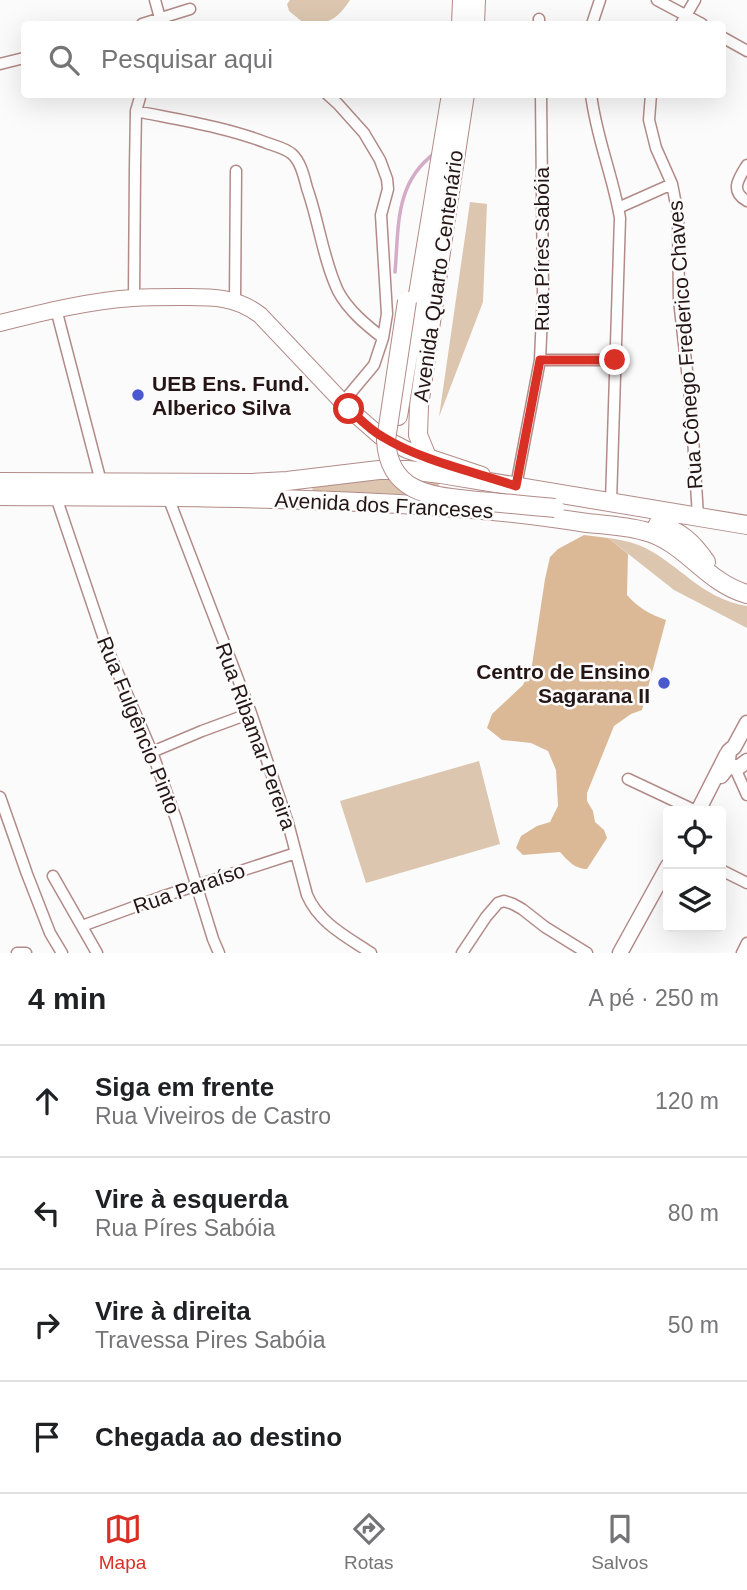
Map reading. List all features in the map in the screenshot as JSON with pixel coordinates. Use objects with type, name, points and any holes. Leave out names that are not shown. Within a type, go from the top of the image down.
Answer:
[{"type":"main road","points":[[461,21],[462,0]]},
{"type":"main road","points":[[475,21],[476,0]]},
{"type":"main road","name":"Avenida Quarto Centenário","points":[[427,457],[420,441],[418,422],[451,98]]},
{"type":"main road","name":"Avenida Quarto Centenário","points":[[380,436],[391,432],[397,420],[464,98]]},
{"type":"main road","points":[[437,229],[407,301],[386,440],[389,459],[398,476],[418,491],[438,497],[601,514],[667,527],[691,542],[713,572],[729,587]]},
{"type":"main road","points":[[0,323],[56,309],[134,298],[206,297],[235,301],[260,315],[343,402],[380,436],[427,457],[516,486]]},
{"type":"main road","name":"Avenida dos Franceses","points":[[0,482],[271,482],[392,470],[441,474],[747,525]]},
{"type":"main road","name":"Avenida dos Franceses","points":[[0,496],[286,498],[405,504],[511,513],[634,529],[666,540],[708,573],[729,587],[747,594]]},
{"type":"street","points":[[155,0],[160,18]]},
{"type":"street","points":[[594,21],[600,0]]},
{"type":"street","points":[[657,0],[684,20],[695,0]]},
{"type":"street","points":[[151,21],[190,9]]},
{"type":"street","points":[[726,39],[747,51]]},
{"type":"street","points":[[0,64],[21,59]]},
{"type":"street","points":[[134,298],[136,111],[140,98]]},
{"type":"street","points":[[331,98],[364,133],[380,160],[388,189],[381,215],[387,314],[383,338],[374,365],[343,402]]},
{"type":"street","name":"Rua Píres Sabóia","points":[[516,486],[540,360],[543,292],[541,98]]},
{"type":"street","points":[[592,98],[620,218],[611,502]]},
{"type":"street","name":"Rua Cônego Frederico Chaves","points":[[651,98],[649,120],[656,148],[672,184],[678,215],[679,300],[691,406],[698,516]]},
{"type":"street","points":[[136,111],[257,139],[290,152],[297,160],[311,198],[339,292],[365,324],[383,338]]},
{"type":"street","points":[[747,165],[738,180],[737,190],[742,199],[747,201]]},
{"type":"street","points":[[235,301],[236,172]]},
{"type":"street","points":[[618,208],[672,184]]},
{"type":"street","points":[[56,309],[101,482]]},
{"type":"street","points":[[540,360],[615,360]]},
{"type":"street","name":"Rua Fulgêncio Pinto","points":[[56,497],[107,648],[152,752],[176,819],[219,953]]},
{"type":"street","name":"Rua Ribamar Pereira","points":[[168,497],[251,713],[288,823],[307,895],[312,906],[327,922],[371,953]]},
{"type":"street","points":[[152,752],[251,713]]},
{"type":"street","points":[[700,806],[713,785],[737,757],[747,723]]},
{"type":"street","points":[[737,757],[747,795]]},
{"type":"street","points":[[628,779],[686,806]]},
{"type":"street","points":[[0,797],[31,886],[50,933],[62,953]]},
{"type":"street","name":"Rua Paraíso","points":[[82,926],[296,853]]},
{"type":"street","points":[[620,953],[666,869]]},
{"type":"street","points":[[726,872],[747,883]]},
{"type":"street","points":[[53,876],[97,953]]},
{"type":"street","points":[[462,953],[486,917],[503,901],[522,909],[587,953]]},
{"type":"street","points":[[742,953],[747,943]]},
{"type":"street","points":[[17,953],[26,953]]},
{"type":"shaded area","points":[[290,0],[350,0],[341,12],[328,21],[301,21],[289,11],[287,4]]},
{"type":"shaded area","points":[[470,202],[487,204],[483,302],[439,417]]},
{"type":"shaded area","points":[[390,479],[439,483],[438,491],[421,495],[312,491],[313,486]]},
{"type":"shaded area","points":[[584,535],[608,538],[628,554],[627,595],[635,604],[666,620],[642,710],[614,726],[587,793],[587,801],[595,822],[604,830],[607,838],[587,869],[575,866],[560,852],[523,855],[516,848],[521,836],[550,822],[558,806],[556,770],[548,751],[531,743],[502,740],[487,728],[492,714],[523,685],[532,665],[550,557],[558,549]]},
{"type":"shaded area","points":[[608,538],[646,548],[707,591],[747,606],[747,628],[674,590]]},
{"type":"shaded area","points":[[479,761],[500,844],[366,883],[340,801]]},
{"type":"waterway","points":[[395,272],[399,223],[405,192],[412,178],[435,153]]},
{"type":"place","name":"UEB Ens. Fund. Alberico Silva","points":[[138,395]]},
{"type":"place","name":"Centro de Ensino Sagarana II","points":[[664,683]]},
{"type":"route","points":[[349,409],[380,436],[397,445],[516,486],[540,360],[615,360]]}]
